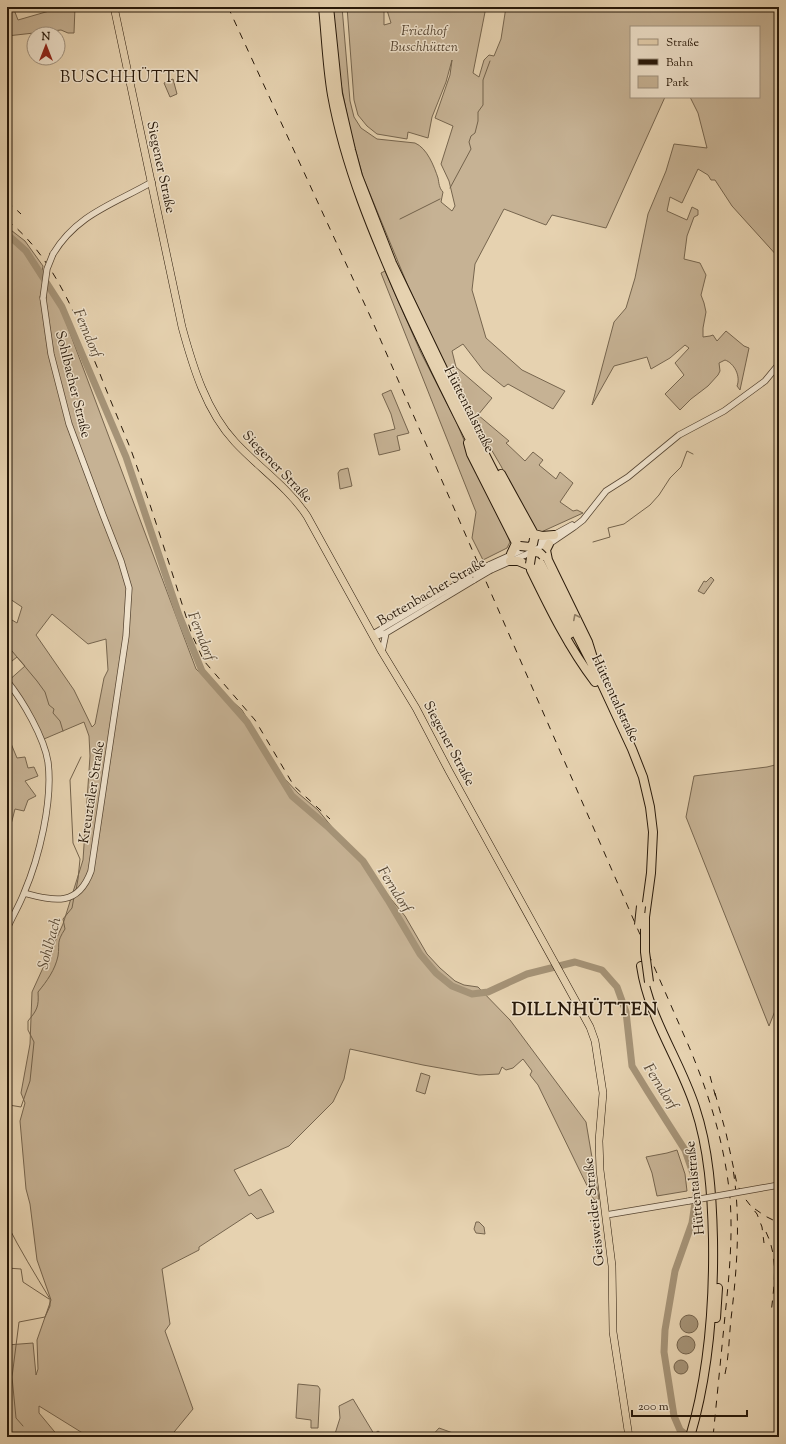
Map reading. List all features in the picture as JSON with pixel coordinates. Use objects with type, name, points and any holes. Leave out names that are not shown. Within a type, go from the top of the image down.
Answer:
[{"type":"highway","name":"Hüttentalstraße","points":[[323,7],[332,95],[356,177],[418,333],[598,681],[639,766],[650,807],[653,846],[645,917],[644,952],[649,982],[661,1019],[690,1080],[699,1102],[706,1127],[714,1168],[718,1223],[718,1284],[712,1355],[699,1412],[690,1437]]},
{"type":"highway","name":"Hüttentalstraße","points":[[329,7],[338,94],[356,177]]},
{"type":"highway","points":[[465,423],[471,454],[532,548],[588,642],[598,681]]},
{"type":"highway","points":[[465,423],[487,449],[532,548],[530,565],[567,639],[583,666],[598,681]]},
{"type":"highway","points":[[511,557],[532,548],[542,536],[554,535]]},
{"type":"highway","points":[[511,557],[530,565]]},
{"type":"highway","name":"Hüttentalstraße","points":[[598,681],[634,768],[645,808],[648,846],[638,937],[643,983],[651,1008],[686,1082],[696,1109],[708,1169],[713,1223],[712,1296],[708,1348],[696,1437]]},
{"type":"main road","name":"Siegener Straße","points":[[114,7],[182,327],[191,359],[208,401],[233,440],[298,502],[307,516],[382,652],[416,708],[558,969]]},
{"type":"main road","name":"Geisweider Straße","points":[[558,969],[590,1027],[598,1056],[603,1098],[599,1142],[600,1170],[612,1266],[613,1332],[629,1437]]},
{"type":"street","name":"Sohlbacher Straße","points":[[126,636],[129,588],[121,561],[69,424],[51,354],[43,298],[47,269],[60,241],[84,219],[152,182]]},
{"type":"street","name":"Bottenbacher Straße","points":[[373,634],[377,636],[386,633],[490,567],[532,548],[583,520],[606,491],[628,477],[678,435],[710,419],[765,381],[779,364]]},
{"type":"street","name":"Bottenbacher Straße","points":[[554,535],[583,520]]},
{"type":"street","name":"Bottenbacher Straße","points":[[373,634],[474,577]]},
{"type":"street","points":[[382,652],[386,633]]},
{"type":"street","name":"Kreuztaler Straße","points":[[24,893],[51,900],[61,899],[71,896],[80,890],[87,882],[91,871],[126,636]]},
{"type":"street","points":[[7,681],[18,696],[34,725],[48,762],[48,800],[45,819],[24,893],[7,929]]},
{"type":"street","points":[[606,1215],[689,1202],[779,1185]]},
{"type":"green space","points":[[7,7],[13,7],[18,20],[63,7],[75,7],[74,33],[66,32],[66,26],[26,26],[26,34],[7,36]]},
{"type":"green space","name":"Friedhof Buschhütten","points":[[333,7],[342,7],[350,101],[354,117],[361,128],[377,139],[415,143],[419,145],[432,163],[438,178],[443,192],[441,202],[452,211],[455,206],[449,181],[441,164],[453,126],[435,118],[450,75],[452,60],[446,82],[432,117],[428,138],[408,132],[407,139],[377,134],[367,126],[358,115],[354,100],[347,7],[384,7],[384,25],[391,23],[386,7],[486,7],[473,73],[479,77],[484,60],[489,55],[494,56],[501,39],[506,7],[779,7],[779,258],[732,206],[715,180],[711,180],[708,175],[698,169],[682,203],[670,197],[667,211],[687,220],[692,207],[698,210],[698,215],[694,217],[687,236],[684,259],[700,263],[706,275],[701,295],[706,312],[703,337],[713,335],[717,341],[726,331],[744,346],[749,348],[740,390],[737,386],[738,378],[736,370],[725,360],[719,363],[720,371],[718,375],[708,386],[680,410],[665,394],[684,375],[675,363],[689,348],[685,345],[670,358],[651,369],[647,357],[614,366],[592,405],[614,322],[626,308],[635,278],[648,214],[666,171],[674,144],[707,148],[698,113],[690,98],[760,98],[760,26],[630,26],[630,98],[665,98],[606,228],[552,215],[546,225],[504,209],[475,264],[472,290],[486,338],[522,370],[565,391],[553,409],[508,384],[504,387],[483,370],[463,344],[452,351],[456,367],[492,398],[478,415],[509,441],[506,443],[525,461],[533,452],[543,460],[539,465],[556,479],[560,472],[573,483],[560,502],[573,511],[577,510],[583,513],[539,533],[533,528],[501,466],[468,410],[408,286],[363,177],[350,130],[340,79]]},
{"type":"green space","points":[[173,79],[177,94],[170,97],[164,83]]},
{"type":"green space","points":[[7,227],[25,241],[43,266],[41,277],[61,309],[196,669],[242,710],[284,778],[298,793],[318,810],[405,916],[427,954],[455,981],[464,985],[478,987],[510,1020],[586,1122],[599,1199],[594,1200],[538,1085],[530,1075],[532,1071],[523,1059],[513,1068],[506,1070],[502,1067],[499,1074],[479,1075],[423,1065],[350,1049],[344,1079],[333,1102],[289,1146],[234,1170],[249,1196],[261,1189],[274,1212],[257,1219],[251,1213],[199,1247],[199,1250],[162,1269],[170,1324],[165,1331],[193,1409],[170,1437],[89,1437],[39,1406],[39,1413],[59,1437],[13,1437],[7,1416],[7,1345],[33,1343],[36,1375],[38,1369],[37,1340],[51,1300],[37,1260],[30,1204],[26,1189],[20,1121],[25,1103],[21,1093],[30,1044],[32,992],[63,924],[83,860],[90,756],[89,736],[84,722],[44,739],[7,685],[7,682],[25,666],[17,657],[7,665],[7,617],[17,623],[22,607],[7,597]],"holes":[[[52,614],[88,644],[106,639],[108,670],[104,678],[95,724],[92,727],[74,690],[36,635]]]},
{"type":"green space","points":[[385,271],[421,353],[456,421],[476,469],[502,520],[510,542],[507,548],[483,560],[472,538],[476,512],[381,273]]},
{"type":"green space","points":[[391,390],[409,433],[397,436],[400,450],[379,455],[374,434],[395,429],[391,414],[382,394]]},
{"type":"green space","points":[[348,468],[352,486],[340,489],[338,473],[340,470]]},
{"type":"green space","points":[[711,577],[714,580],[704,594],[698,591],[704,581],[706,582]]},
{"type":"green space","points":[[7,734],[17,758],[25,757],[28,768],[34,767],[38,776],[25,781],[36,796],[28,800],[24,811],[15,809],[7,840]]},
{"type":"green space","points":[[779,764],[779,1001],[769,1026],[686,817],[694,776],[767,767]]},
{"type":"green space","points":[[421,1073],[430,1076],[425,1094],[416,1091]]},
{"type":"green space","points":[[677,1150],[685,1174],[687,1191],[657,1196],[652,1173],[646,1157]]},
{"type":"green space","points":[[476,1222],[479,1222],[484,1227],[485,1234],[476,1233],[474,1229]]},
{"type":"green space","points":[[298,1384],[318,1386],[320,1389],[318,1428],[311,1428],[311,1420],[296,1418]]},
{"type":"green space","points":[[353,1399],[374,1434],[378,1431],[386,1437],[334,1437],[340,1418],[339,1406]]},
{"type":"green space","points":[[439,1428],[453,1433],[451,1437],[431,1437]]},
{"type":"shaded area","points":[[689,1315],[695,1318],[698,1324],[695,1330],[689,1333],[683,1330],[680,1324],[683,1318]]},
{"type":"shaded area","points":[[686,1336],[690,1337],[694,1341],[694,1349],[690,1353],[686,1354],[682,1353],[678,1349],[677,1345],[678,1341],[682,1337]]},
{"type":"shaded area","points":[[678,1360],[684,1360],[688,1364],[688,1370],[684,1374],[678,1374],[674,1370],[674,1364]]},
{"type":"waterway","points":[[450,188],[471,149],[469,142],[471,136],[475,133],[478,121],[478,112],[483,105],[483,80],[490,61]]},
{"type":"waterway","points":[[400,219],[440,199]]},
{"type":"waterway","name":"Ferndorf","points":[[7,234],[26,251],[62,307],[126,457],[179,615],[202,671],[247,722],[292,796],[327,826],[363,861],[420,954],[436,973],[452,986],[472,994],[488,992],[527,974],[575,962],[602,970],[617,987],[626,1012],[632,1066],[685,1150],[696,1182],[696,1196],[692,1223],[675,1271],[665,1330],[664,1352],[674,1416],[680,1430],[689,1437]]},
{"type":"waterway","points":[[593,542],[610,537],[608,528],[624,524],[650,505],[659,495],[670,478],[681,467],[687,451],[693,454]]},
{"type":"waterway","name":"Sohlbach","points":[[7,645],[45,692],[49,705],[54,709],[53,713],[60,721],[63,731]]},
{"type":"waterway","name":"Sohlbach","points":[[76,890],[80,859],[73,843],[70,780],[81,757]]},
{"type":"waterway","name":"Sohlbach","points":[[7,1114],[9,1105],[21,1107],[30,1081],[34,1042],[28,1030],[28,1021],[37,1008],[38,992],[55,966],[58,956],[59,940],[65,929],[63,919],[72,908],[74,897]]},
{"type":"waterway","name":"Sohlbach","points":[[7,1132],[7,1137]]},
{"type":"waterway","name":"Sohlbach","points":[[7,1224],[22,1253],[50,1299],[50,1306],[45,1317],[19,1322],[12,1377],[16,1418],[23,1426]]},
{"type":"waterway","points":[[7,1268],[21,1269],[23,1282],[49,1299]]},
{"type":"railway","points":[[228,7],[371,318],[690,1049],[704,1085],[716,1122],[728,1179],[731,1213],[729,1272],[713,1437]]},
{"type":"railway","points":[[7,201],[21,214]]},
{"type":"railway","points":[[7,220],[24,235],[39,252],[63,291],[83,332],[131,450],[192,635],[204,661],[255,720],[294,786],[330,819]]},
{"type":"railway","points":[[710,1076],[716,1098]]},
{"type":"railway","points":[[715,1093],[726,1133],[737,1184],[743,1196],[757,1214],[762,1227],[764,1243]]},
{"type":"railway","points":[[725,1374],[735,1282],[737,1244],[737,1206],[733,1169]]},
{"type":"railway","points":[[755,1209],[779,1223]]},
{"type":"railway","points":[[766,1232],[773,1252],[774,1262],[771,1314]]},
{"type":"district","name":"BUSCHHÜTTEN","points":[[130,76]]},
{"type":"district","name":"DILLNHÜTTEN","points":[[585,1009]]}]
